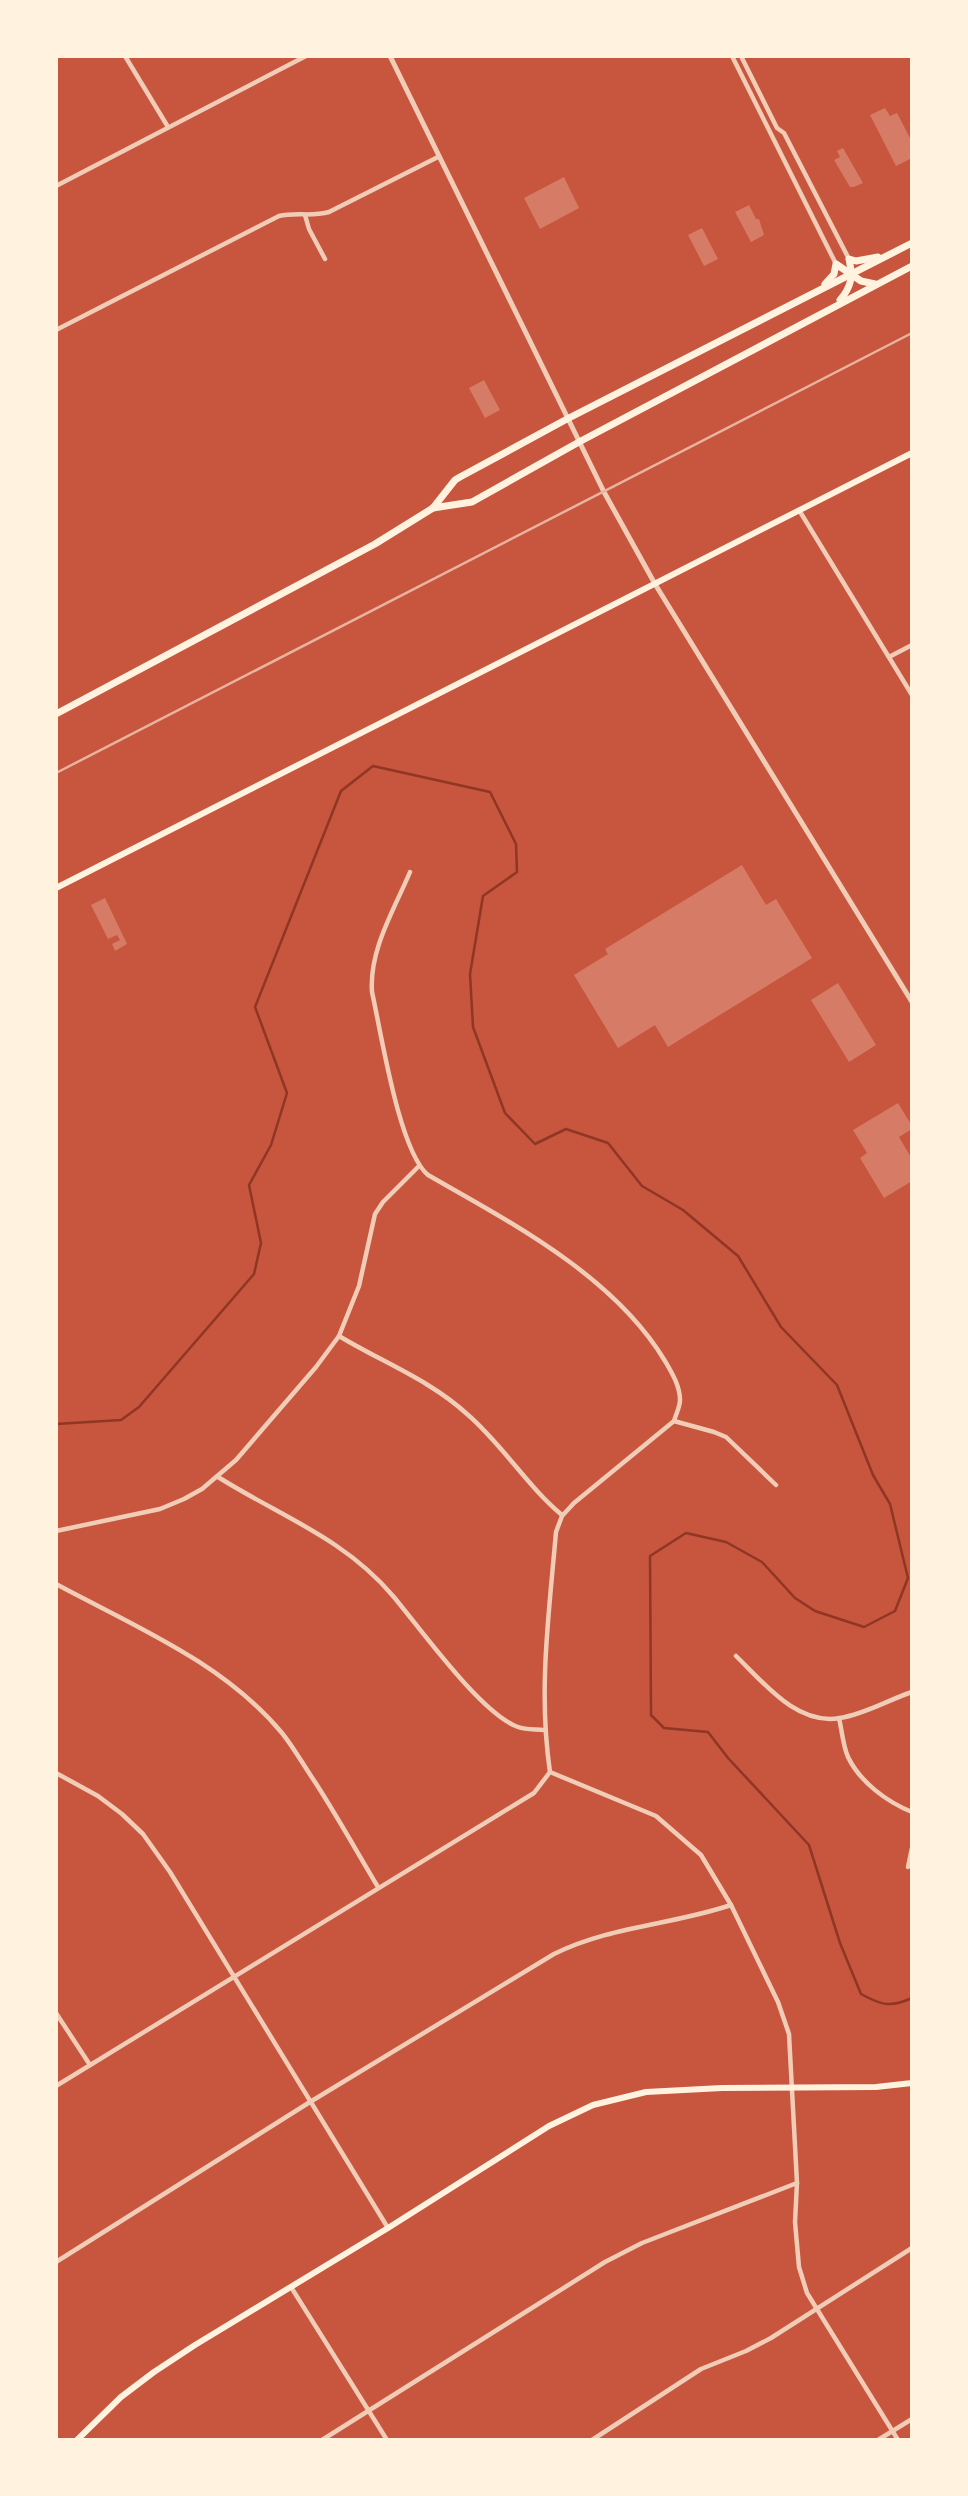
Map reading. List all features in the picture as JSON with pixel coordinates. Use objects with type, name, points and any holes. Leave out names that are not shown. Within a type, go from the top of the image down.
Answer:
[{"type":"main road","points":[[56,714],[309,582],[375,544],[433,508],[456,480],[567,419],[912,243]]},
{"type":"main road","points":[[838,304],[847,292],[851,275],[849,258],[865,260],[889,255]]},
{"type":"main road","points":[[817,291],[834,274],[836,264],[860,281],[876,284]]},
{"type":"main road","points":[[433,508],[472,502],[579,442],[912,266]]},
{"type":"main road","points":[[56,888],[912,453]]},
{"type":"main road","points":[[77,2440],[121,2397],[154,2372],[549,2126],[593,2105],[646,2092],[876,2087],[912,2083]]},
{"type":"street","points":[[125,56],[168,127]]},
{"type":"street","points":[[56,186],[306,56]]},
{"type":"street","points":[[390,56],[604,492],[655,584],[912,1002]]},
{"type":"street","points":[[732,56],[836,264]]},
{"type":"street","points":[[741,56],[777,128],[784,133],[849,258]]},
{"type":"street","points":[[56,330],[279,216],[329,212],[438,157]]},
{"type":"street","points":[[305,215],[309,229],[325,259]]},
{"type":"street","points":[[799,510],[912,695]]},
{"type":"street","points":[[889,657],[912,645]]},
{"type":"street","points":[[56,2086],[534,1793],[550,1772],[544,1730],[545,1644],[556,1532],[562,1516],[574,1503],[674,1421],[680,1403],[679,1387],[656,1346],[636,1320],[608,1294],[554,1251],[418,1167],[399,1114],[370,973],[374,957],[410,872]]},
{"type":"street","points":[[56,1531],[160,1509],[184,1499],[218,1477],[236,1460],[339,1336],[359,1286],[375,1214],[383,1202],[418,1167]]},
{"type":"street","points":[[339,1336],[429,1385],[455,1403],[503,1450],[562,1516]]},
{"type":"street","points":[[674,1421],[726,1437],[776,1485]]},
{"type":"street","points":[[218,1477],[306,1525],[363,1566],[392,1595],[482,1702],[502,1719],[519,1727],[544,1730]]},
{"type":"street","points":[[56,1584],[201,1662],[231,1684],[259,1710],[282,1733],[297,1755],[378,1887]]},
{"type":"street","points":[[736,1656],[795,1709],[819,1719],[839,1718],[912,1692]]},
{"type":"street","points":[[839,1718],[848,1758],[868,1784],[898,1806],[912,1812]]},
{"type":"street","points":[[550,1772],[656,1816],[701,1855],[731,1905],[778,2002],[789,2034],[797,2183],[795,2222],[799,2267],[807,2293],[898,2440]]},
{"type":"street","points":[[56,1773],[98,1796],[143,1834],[170,1872],[388,2228]]},
{"type":"street","points":[[908,1867],[912,1848]]},
{"type":"street","points":[[56,2262],[310,2102],[554,1954],[578,1942],[606,1933],[731,1905]]},
{"type":"street","points":[[56,2013],[90,2065]]},
{"type":"street","points":[[322,2440],[605,2262],[642,2244],[797,2183]]},
{"type":"street","points":[[592,2440],[701,2369],[771,2338],[912,2248]]},
{"type":"street","points":[[291,2287],[387,2440]]},
{"type":"street","points":[[878,2440],[912,2419]]},
{"type":"building","points":[[885,108],[890,116],[897,113],[912,142],[912,158],[896,166],[870,115]]},
{"type":"building","points":[[843,148],[863,183],[854,187],[850,187],[834,160],[840,157],[837,151]]},
{"type":"building","points":[[564,177],[579,208],[540,229],[524,198]]},
{"type":"building","points":[[749,205],[756,219],[759,219],[764,235],[751,242],[735,212]]},
{"type":"building","points":[[702,228],[718,259],[704,266],[688,235]]},
{"type":"building","points":[[484,380],[500,410],[485,418],[469,388]]},
{"type":"building","points":[[742,865],[766,905],[776,899],[812,958],[668,1047],[655,1025],[618,1048],[574,975],[608,954],[605,949]]},
{"type":"building","points":[[105,898],[127,944],[115,951],[112,944],[120,940],[117,935],[108,939],[91,905]]},
{"type":"building","points":[[838,983],[876,1045],[849,1062],[811,1000]]},
{"type":"building","points":[[898,1103],[912,1126],[912,1129],[899,1137],[912,1159],[912,1181],[884,1198],[860,1158],[867,1153],[853,1130]]},
{"type":"waterway","points":[[56,1424],[121,1420],[139,1407],[254,1274],[261,1243],[249,1185],[271,1145],[287,1093],[255,1007],[341,791],[373,766],[490,792],[516,844],[517,872],[483,896],[470,974],[473,1027],[505,1113],[535,1144],[566,1129],[608,1143],[642,1186],[683,1210],[738,1256],[781,1327],[837,1385],[873,1475],[890,1504],[908,1578],[895,1611],[864,1627],[815,1611],[795,1598],[762,1562],[726,1542],[686,1533],[650,1556],[651,1715],[664,1728],[708,1732],[728,1758],[809,1845],[840,1943],[861,1994],[886,2004],[912,1998]]},
{"type":"railway","points":[[56,773],[912,333]]}]
